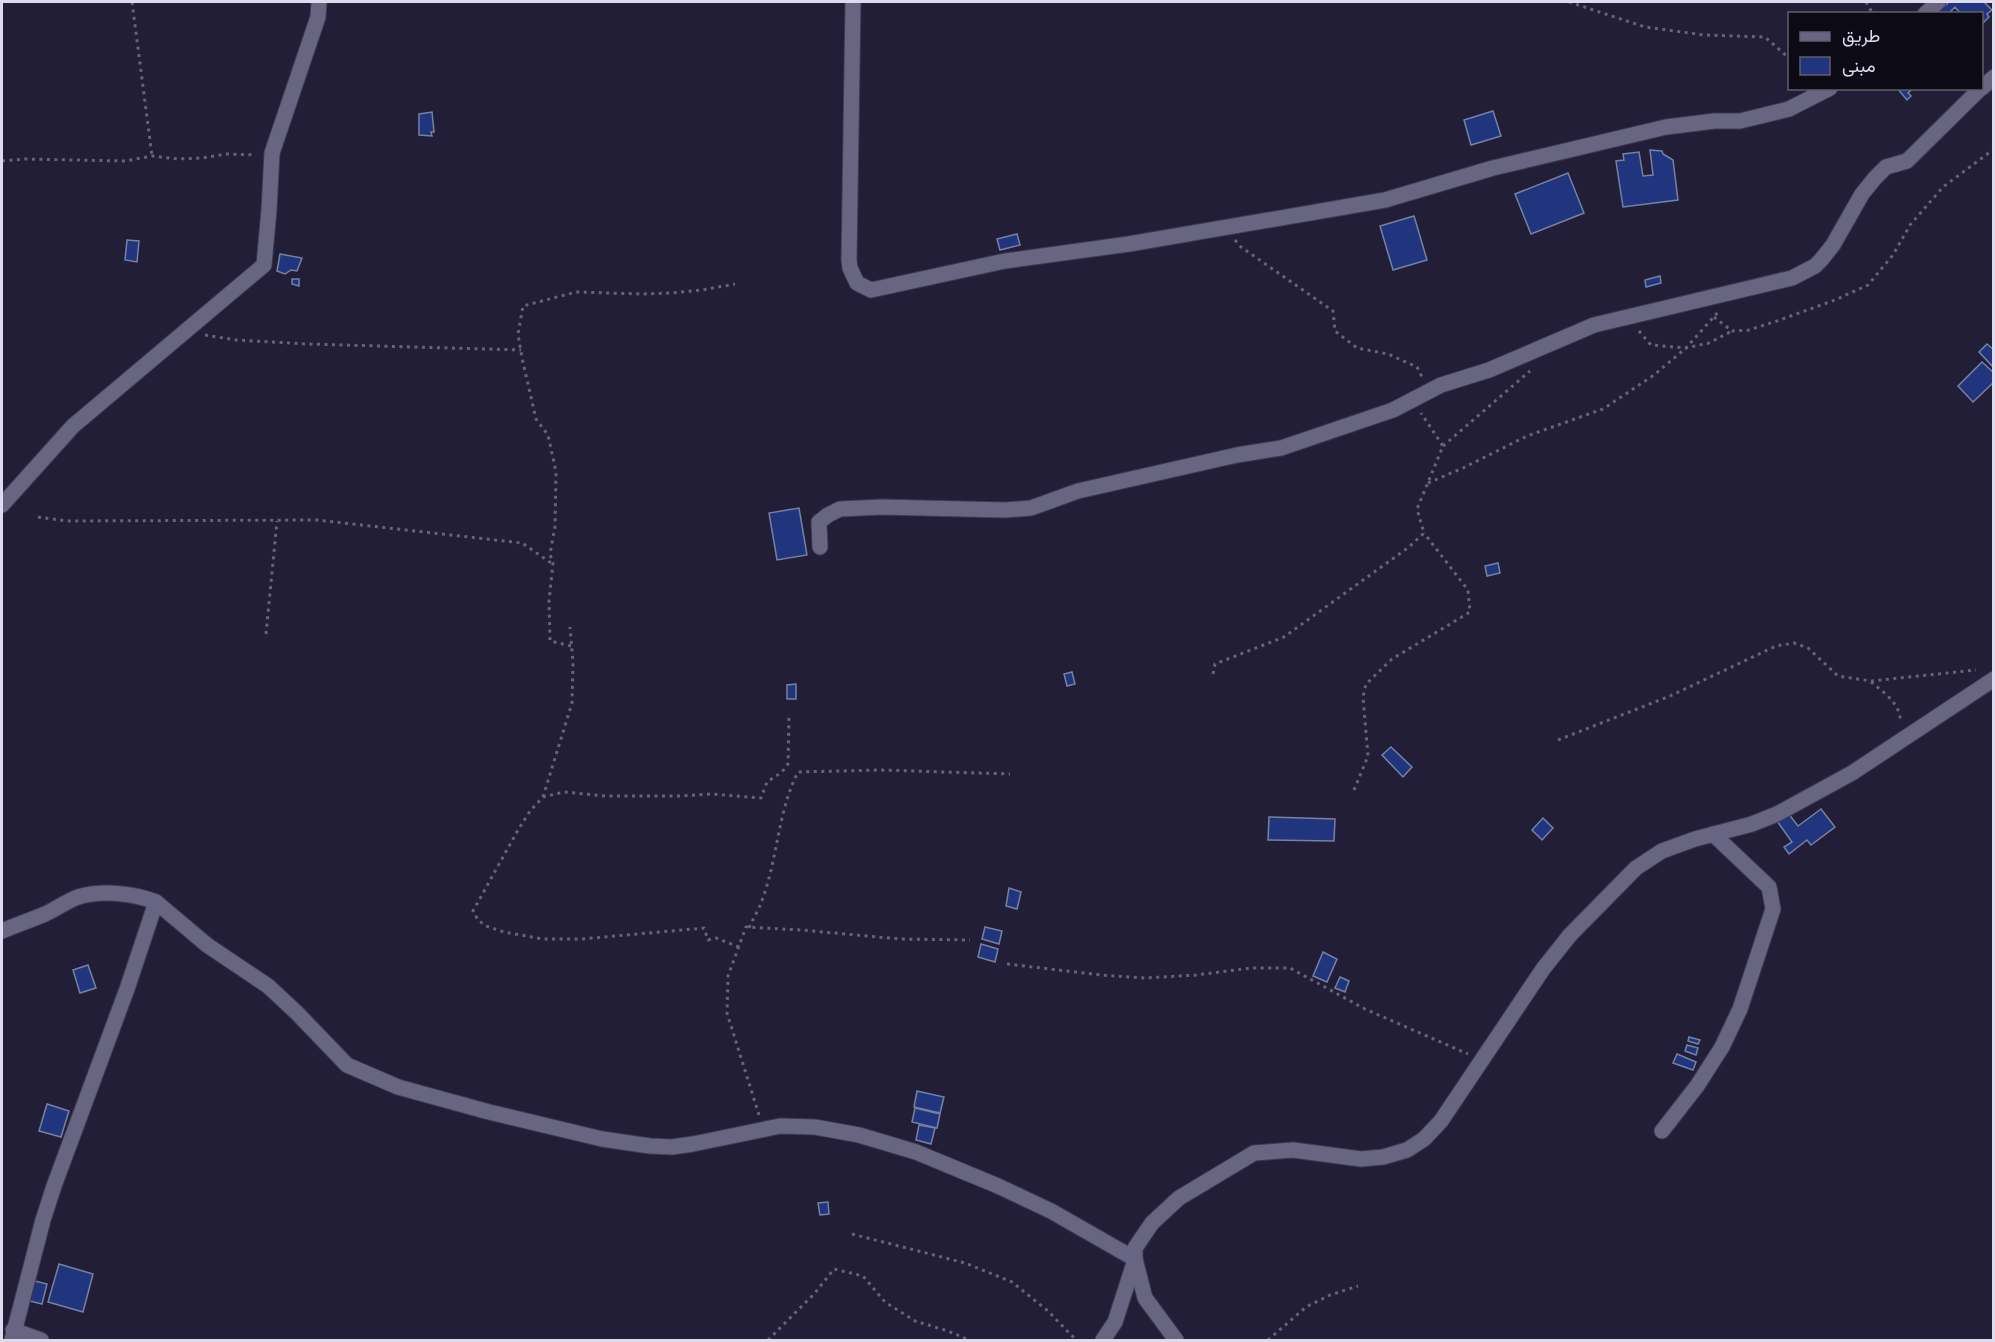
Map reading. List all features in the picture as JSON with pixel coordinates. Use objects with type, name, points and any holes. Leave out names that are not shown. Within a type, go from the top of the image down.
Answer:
[{"type":"street","points":[[2,505],[73,426],[264,265],[272,157],[318,17],[319,2]]},
{"type":"street","points":[[853,2],[849,260],[857,283],[871,290],[936,274],[1005,261],[1129,244],[1384,200],[1493,168],[1666,127],[1715,121],[1740,121],[1790,109],[1826,90]]},
{"type":"street","points":[[820,547],[819,522],[840,509],[882,507],[1005,510],[1031,508],[1078,491],[1237,455],[1281,448],[1393,410],[1441,385],[1489,370],[1594,325],[1792,278],[1815,266],[1833,245],[1862,194],[1875,178],[1886,167],[1906,161],[1979,90]]},
{"type":"street","points":[[1176,1341],[1144,1298],[1135,1259],[1135,1248],[1161,1213],[1179,1198],[1254,1153],[1293,1150],[1361,1159],[1383,1157],[1407,1150],[1424,1139],[1440,1121],[1543,969],[1570,935],[1636,868],[1662,851],[1777,814],[1852,773],[1993,679]]},
{"type":"street","points":[[1662,1131],[1697,1086],[1722,1047],[1740,1010],[1773,909],[1769,887],[1713,834]]},
{"type":"street","points":[[2,931],[78,897],[96,894],[128,894],[156,902],[207,945],[268,986],[347,1065],[398,1087],[602,1139],[650,1146],[672,1147],[693,1144],[764,1128],[795,1125],[840,1130],[916,1152],[998,1185],[1051,1211],[1135,1259]]},
{"type":"street","points":[[41,1341],[13,1335],[54,1186],[127,989],[156,902]]},
{"type":"street","points":[[1103,1341],[1115,1322],[1135,1259]]},
{"type":"path","points":[[132,2],[152,156]]},
{"type":"path","points":[[1569,2],[1645,27],[1704,35],[1765,38],[1788,57]]},
{"type":"path","points":[[1629,318],[1651,345],[1686,348],[1709,342],[1732,332],[1749,330],[1836,300],[1868,285],[1893,255],[1910,225],[1943,187],[1994,149]]},
{"type":"path","points":[[2,161],[25,159],[125,161],[152,156],[186,159],[241,153],[272,157]]},
{"type":"path","points":[[1225,227],[1241,247],[1333,311],[1335,331],[1357,348],[1388,354],[1417,367],[1424,382],[1418,397],[1417,408],[1443,446]]},
{"type":"path","points":[[571,646],[550,641],[549,601],[553,564],[550,554],[555,527],[556,472],[548,435],[536,419],[521,350],[518,334],[523,306],[576,292],[671,293],[735,284]]},
{"type":"path","points":[[1428,483],[1527,436],[1603,409],[1654,375],[1686,348],[1714,317],[1731,293]]},
{"type":"path","points":[[1714,317],[1732,332]]},
{"type":"path","points":[[184,332],[236,340],[307,344],[521,350]]},
{"type":"path","points":[[1354,790],[1368,756],[1363,696],[1366,684],[1392,659],[1470,612],[1468,590],[1424,533],[1417,509],[1443,446],[1532,369]]},
{"type":"path","points":[[38,517],[67,521],[316,520],[522,543],[553,564]]},
{"type":"path","points":[[266,634],[277,520]]},
{"type":"path","points":[[1214,674],[1215,664],[1284,637],[1409,547],[1424,533]]},
{"type":"path","points":[[570,627],[572,703],[543,797],[524,821],[474,911],[478,920],[486,926],[504,932],[543,939],[582,939],[704,927],[708,940],[716,938],[739,947]]},
{"type":"path","points":[[1558,740],[1670,696],[1776,646],[1794,643],[1808,648],[1839,676],[1869,681],[1976,670],[1993,679]]},
{"type":"path","points":[[1869,681],[1897,706],[1901,718],[1897,743]]},
{"type":"path","points":[[543,797],[564,792],[605,796],[711,794],[760,798],[767,782],[782,772],[788,764],[789,715]]},
{"type":"path","points":[[749,928],[762,902],[781,819],[791,786],[798,772],[880,770],[1010,774]]},
{"type":"path","points":[[764,1128],[727,1013],[728,976],[746,927],[900,939],[970,940]]},
{"type":"path","points":[[1008,964],[1145,978],[1196,975],[1251,968],[1290,968],[1365,1009],[1455,1047],[1480,1061]]},
{"type":"path","points":[[852,1234],[965,1263],[1012,1282],[1048,1311],[1076,1341]]},
{"type":"path","points":[[768,1341],[834,1269],[863,1276],[885,1302],[915,1321],[948,1331],[969,1341]]},
{"type":"path","points":[[1268,1341],[1306,1307],[1330,1295],[1358,1286]]},
{"type":"building","points":[[1949,2],[1984,2],[1992,10],[1987,14],[1989,17],[1983,23],[1983,12],[1959,12],[1955,7],[1950,12],[1936,12]]},
{"type":"building","points":[[1899,90],[1911,90],[1908,93],[1911,96],[1907,100]]},
{"type":"building","points":[[1493,111],[1501,136],[1471,145],[1464,120]]},
{"type":"building","points":[[432,112],[434,132],[431,132],[432,136],[419,135],[419,114]]},
{"type":"building","points":[[1650,150],[1662,151],[1673,160],[1678,200],[1623,207],[1616,161],[1624,160],[1623,154],[1639,152],[1643,176],[1653,175]]},
{"type":"building","points":[[1568,173],[1584,213],[1531,234],[1515,194]]},
{"type":"building","points":[[1414,216],[1427,260],[1393,270],[1380,226]]},
{"type":"building","points":[[1017,234],[1020,245],[1000,250],[997,239]]},
{"type":"building","points":[[127,240],[139,241],[137,262],[125,260]]},
{"type":"building","points":[[280,254],[302,258],[297,271],[291,270],[285,274],[277,271]]},
{"type":"building","points":[[1660,276],[1661,283],[1646,287],[1645,280]]},
{"type":"building","points":[[292,279],[299,279],[299,286],[292,284]]},
{"type":"building","points":[[1987,344],[1994,350],[1994,368],[1979,352]]},
{"type":"building","points":[[1982,362],[1994,373],[1994,382],[1973,402],[1958,386]]},
{"type":"building","points":[[799,508],[807,555],[777,560],[769,513]]},
{"type":"building","points":[[1498,563],[1500,573],[1487,576],[1485,566]]},
{"type":"building","points":[[1072,672],[1075,684],[1067,686],[1064,674]]},
{"type":"building","points":[[796,684],[796,699],[787,699],[787,685]]},
{"type":"building","points":[[1391,747],[1412,767],[1403,777],[1382,755]]},
{"type":"building","points":[[1821,809],[1835,827],[1811,845],[1807,840],[1789,854],[1784,847],[1792,842],[1777,821],[1788,813],[1798,826]]},
{"type":"building","points":[[1269,817],[1335,819],[1334,841],[1268,840]]},
{"type":"building","points":[[1543,818],[1553,828],[1542,840],[1532,830]]},
{"type":"building","points":[[1009,888],[1021,892],[1017,909],[1006,906]]},
{"type":"building","points":[[985,927],[1002,931],[999,944],[982,939]]},
{"type":"building","points":[[981,944],[998,949],[995,962],[978,957]]},
{"type":"building","points":[[1323,952],[1337,959],[1327,982],[1313,976]]},
{"type":"building","points":[[88,965],[96,988],[80,993],[73,970]]},
{"type":"building","points":[[1340,977],[1349,981],[1345,992],[1335,988]]},
{"type":"building","points":[[1689,1037],[1700,1040],[1698,1044],[1688,1041]]},
{"type":"building","points":[[1687,1045],[1698,1048],[1696,1055],[1685,1051]]},
{"type":"building","points":[[1677,1054],[1696,1062],[1693,1070],[1673,1063]]},
{"type":"building","points":[[917,1091],[944,1097],[940,1113],[914,1107]]},
{"type":"building","points":[[47,1104],[69,1111],[61,1137],[39,1131]]},
{"type":"building","points":[[915,1108],[940,1114],[937,1128],[912,1122]]},
{"type":"building","points":[[919,1125],[935,1128],[931,1144],[916,1140]]},
{"type":"building","points":[[828,1202],[829,1214],[820,1215],[818,1203]]},
{"type":"building","points":[[59,1264],[93,1274],[83,1312],[48,1302]]},
{"type":"building","points":[[31,1280],[47,1284],[42,1304],[26,1300]]}]
